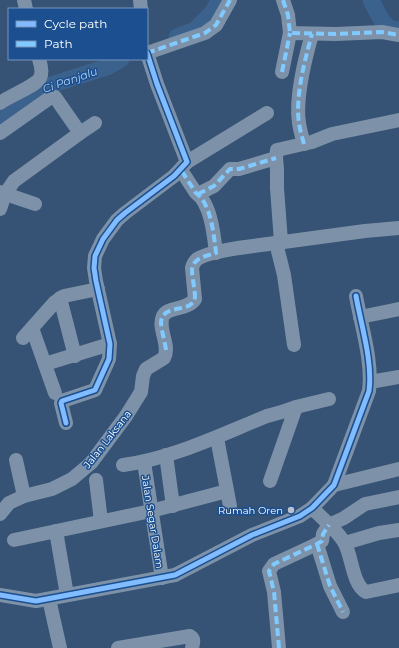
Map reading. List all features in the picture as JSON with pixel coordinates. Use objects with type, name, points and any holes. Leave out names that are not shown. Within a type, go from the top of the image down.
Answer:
[{"type":"street","points":[[148,53],[169,44],[188,40],[205,33],[216,25],[230,0]]},
{"type":"street","points":[[282,72],[290,33],[288,15],[283,0]]},
{"type":"street","points":[[290,33],[312,34],[382,32],[399,35]]},
{"type":"street","points":[[304,144],[299,122],[298,102],[303,70],[312,34]]},
{"type":"street","points":[[148,56],[184,166],[198,194],[205,204],[210,219],[216,253],[278,242],[365,230],[399,228]]},
{"type":"street","points":[[2,97],[34,84],[40,78],[42,70],[39,60]]},
{"type":"street","points":[[0,133],[51,97],[55,97],[80,133]]},
{"type":"street","points":[[66,423],[61,403],[64,400],[91,392],[97,388],[110,359],[110,344],[94,268],[95,256],[103,239],[124,213],[184,166],[267,113]]},
{"type":"street","points":[[294,345],[278,242],[276,151],[279,149],[304,144],[332,134],[399,120]]},
{"type":"street","points":[[0,209],[2,193],[14,181],[95,123]]},
{"type":"street","points":[[198,194],[214,186],[230,169],[239,169],[276,158]]},
{"type":"street","points":[[2,193],[35,204]]},
{"type":"street","name":"Jalan Laksana","points":[[0,514],[9,503],[24,496],[52,489],[72,479],[90,463],[126,416],[141,392],[143,376],[146,369],[164,358],[166,350],[161,322],[164,313],[191,304],[195,299],[196,296],[192,268],[193,263],[198,259],[216,253]]},
{"type":"street","points":[[55,393],[45,364],[27,333],[60,298],[98,289]]},
{"type":"street","points":[[0,595],[36,601],[175,575],[252,535],[300,516],[312,508],[334,485],[369,391],[370,382],[368,355],[356,296]]},
{"type":"street","points":[[60,298],[75,356]]},
{"type":"street","points":[[360,317],[399,308]]},
{"type":"street","points":[[45,364],[110,344]]},
{"type":"street","points":[[370,382],[399,377]]},
{"type":"street","points":[[144,462],[217,438],[269,416],[329,399]]},
{"type":"street","points":[[270,481],[296,408]]},
{"type":"street","points":[[217,438],[230,506]]},
{"type":"street","points":[[166,455],[173,506]]},
{"type":"street","points":[[16,460],[24,496]]},
{"type":"street","name":"Jalan Segar Dalam","points":[[123,465],[144,462],[162,578]]},
{"type":"street","points":[[334,485],[399,469]]},
{"type":"street","points":[[96,480],[101,521]]},
{"type":"street","points":[[14,540],[173,506],[227,491]]},
{"type":"street","points":[[279,648],[274,592],[269,571],[274,564],[322,541],[323,534],[329,525],[344,518],[365,504],[399,497]]},
{"type":"street","points":[[312,508],[345,543],[353,570],[362,590],[366,592],[399,585]]},
{"type":"street","points":[[345,543],[379,533],[399,530]]},
{"type":"street","points":[[56,531],[67,595]]},
{"type":"street","points":[[317,544],[330,586],[343,612]]},
{"type":"street","points":[[49,598],[60,648]]},
{"type":"street","points":[[118,648],[186,636],[193,638],[194,641],[192,648]]},
{"type":"waterway","name":"Ci Panjalu","points":[[177,37],[195,30],[213,12],[219,0]]},
{"type":"waterway","name":"Ci Panjalu","points":[[371,0],[382,21],[390,29],[399,30]]},
{"type":"waterway","name":"Ci Panjalu","points":[[0,117],[41,88],[107,67],[119,60]]},
{"type":"marked path","points":[[148,53],[205,33],[216,25],[230,0]]},
{"type":"marked path","points":[[283,0],[288,15],[290,33],[336,34],[382,32],[399,35]]},
{"type":"marked path","points":[[282,72],[290,33]]},
{"type":"marked path","points":[[304,144],[300,131],[298,102],[304,66],[312,34]]},
{"type":"marked path","points":[[198,194],[214,186],[230,169],[239,169],[276,158]]},
{"type":"marked path","points":[[166,350],[161,325],[163,316],[167,312],[190,305],[193,302],[195,296],[192,267],[199,259],[216,253],[211,220],[205,204],[181,170]]},
{"type":"marked path","points":[[279,648],[274,592],[269,571],[274,564],[322,541],[323,534],[329,525]]},
{"type":"marked path","points":[[317,544],[330,586],[343,612]]},
{"type":"cycle path","points":[[66,423],[61,403],[62,401],[95,390],[109,359],[110,344],[96,281],[94,268],[95,256],[103,239],[117,220],[174,176],[187,162],[148,56]]},
{"type":"cycle path","points":[[0,595],[36,601],[175,575],[252,535],[300,516],[312,508],[334,485],[369,391],[370,380],[368,356],[356,296]]},
{"type":"place","name":"Rumah Oren","points":[[291,510]]}]
